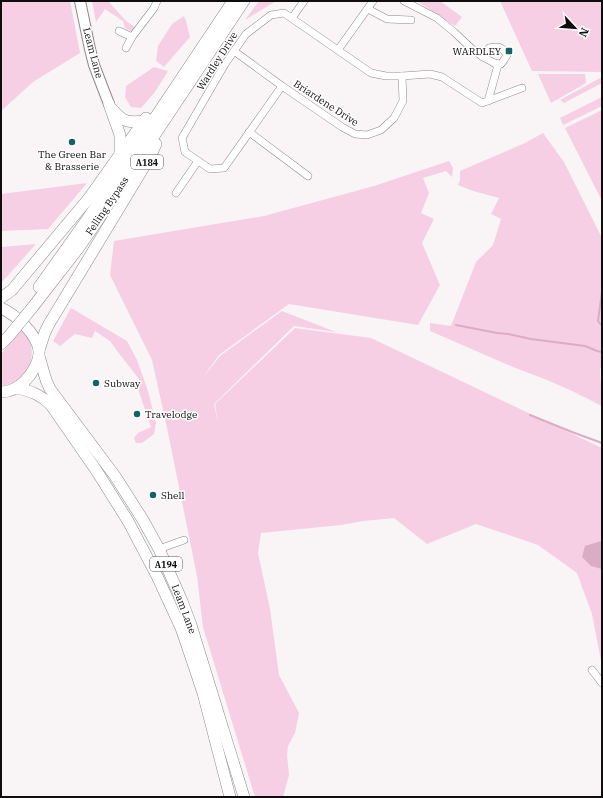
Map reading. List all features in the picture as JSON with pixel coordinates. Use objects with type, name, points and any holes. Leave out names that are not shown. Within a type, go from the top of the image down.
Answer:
[{"type":"highway","name":"Felling Bypass","points":[[1,344],[4,334],[29,306],[56,271],[86,221],[233,1]]},
{"type":"highway","name":"Felling Bypass","points":[[56,271],[77,250],[98,220],[244,1]]},
{"type":"highway","name":"A184","points":[[1,298],[12,290],[68,224],[89,198],[171,83],[191,63]]},
{"type":"highway","name":"A184","points":[[39,353],[49,324],[150,157],[178,100]]},
{"type":"highway","points":[[109,104],[123,120],[129,122],[144,121]]},
{"type":"highway","points":[[109,104],[120,135],[120,155]]},
{"type":"highway","name":"A194","points":[[1,308],[6,310],[27,328],[33,336],[39,353]]},
{"type":"highway","points":[[2,393],[17,388],[27,379],[35,368],[39,353]]},
{"type":"highway","name":"Leam Lane","points":[[39,353],[50,389],[115,476],[160,549],[191,625],[244,797]]},
{"type":"highway","name":"Leam Lane","points":[[17,388],[35,393],[44,398],[51,405],[96,470],[128,520],[154,569],[181,628],[203,693],[230,797]]},
{"type":"main road","name":"Leam Lane","points":[[80,1],[94,66],[109,104]]},
{"type":"street","points":[[126,48],[132,37],[153,11],[157,1]]},
{"type":"street","points":[[292,18],[304,1]]},
{"type":"street","points":[[338,50],[373,1]]},
{"type":"street","points":[[407,2],[437,18],[471,48],[483,57],[498,65],[488,101]]},
{"type":"street","points":[[368,10],[387,19],[411,20]]},
{"type":"street","name":"Wardley Drive","points":[[282,86],[224,168],[210,169],[184,152],[182,138],[225,64],[246,34],[271,15],[284,13],[371,73],[386,76],[430,74],[442,76],[482,103],[488,101]]},
{"type":"street","points":[[119,31],[132,37]]},
{"type":"street","points":[[483,57],[489,48],[497,46],[504,49],[507,55],[504,60],[501,64],[494,63]]},
{"type":"street","name":"Briardene Drive","points":[[234,51],[342,127],[356,134],[367,134],[381,130],[394,118],[403,102],[402,76]]},
{"type":"street","points":[[488,101],[522,88]]},
{"type":"street","points":[[249,132],[308,176]]},
{"type":"street","points":[[176,193],[198,161]]},
{"type":"street","points":[[160,549],[184,540]]},
{"type":"street","points":[[592,670],[602,683]]},
{"type":"shaded area","points":[[1,1],[70,1],[80,53],[33,82],[1,111]]},
{"type":"shaded area","points":[[92,1],[108,1],[126,21],[136,28],[133,32],[125,28],[123,21],[105,9],[96,22]]},
{"type":"shaded area","points":[[259,1],[276,1],[245,20]]},
{"type":"shaded area","points":[[417,1],[440,1],[462,17],[455,26]]},
{"type":"shaded area","points":[[500,1],[602,1],[602,72],[532,71]]},
{"type":"shaded area","points":[[184,16],[190,37],[164,67],[156,61],[158,46],[172,24]]},
{"type":"shaded area","points":[[154,67],[168,71],[155,92],[141,108],[131,107],[125,97],[126,86]]},
{"type":"shaded area","points":[[538,74],[585,74],[586,83],[551,103]]},
{"type":"shaded area","points":[[602,77],[602,83],[564,103],[560,100]]},
{"type":"shaded area","points":[[602,97],[602,106],[563,125],[560,118]]},
{"type":"shaded area","points":[[602,110],[602,201],[565,128]]},
{"type":"shaded area","points":[[543,133],[564,162],[602,238],[602,369],[600,368],[602,406],[547,380],[430,331],[430,323],[451,326],[476,262],[493,245],[501,219],[491,214],[499,198],[458,185],[460,180],[460,171],[525,143]]},
{"type":"shaded area","points":[[449,161],[453,168],[452,177],[446,171],[423,178],[429,193],[421,213],[434,219],[422,243],[440,285],[418,325],[289,304],[219,355],[202,379],[220,356],[282,311],[336,332],[294,326],[214,404],[218,423],[215,404],[295,328],[371,338],[602,448],[602,666],[592,614],[577,573],[538,545],[476,524],[427,544],[394,518],[261,533],[258,553],[270,609],[279,675],[299,713],[295,733],[288,746],[287,755],[289,775],[283,797],[255,797],[203,627],[197,576],[152,360],[110,275],[114,241],[264,216],[374,186]]},
{"type":"shaded area","points":[[87,183],[48,229],[1,231],[1,194]]},
{"type":"shaded area","points":[[36,244],[2,282],[1,283],[1,247]]},
{"type":"shaded area","points":[[71,308],[127,341],[137,360],[148,391],[156,423],[154,434],[142,443],[136,443],[134,438],[138,433],[151,427],[139,392],[139,379],[110,341],[95,331],[92,338],[75,334],[60,346],[53,341]]},
{"type":"shaded area","points":[[22,329],[28,336],[31,344],[32,358],[30,365],[23,377],[9,384],[1,385],[1,354]]},
{"type":"shaded area","points":[[602,541],[602,569],[591,566],[582,557],[585,546]]},
{"type":"waterway","points":[[602,292],[598,321],[602,326]]},
{"type":"waterway","points":[[456,325],[531,339],[585,346],[602,352]]},
{"type":"waterway","points":[[530,415],[602,443]]},
{"type":"place","name":"WARDLEY","points":[[509,51]]},
{"type":"place","name":"The Green Bar & Brasserie","points":[[72,142]]},
{"type":"place","name":"Subway","points":[[96,383]]},
{"type":"place","name":"Travelodge","points":[[137,414]]},
{"type":"place","name":"Shell","points":[[153,495]]}]
